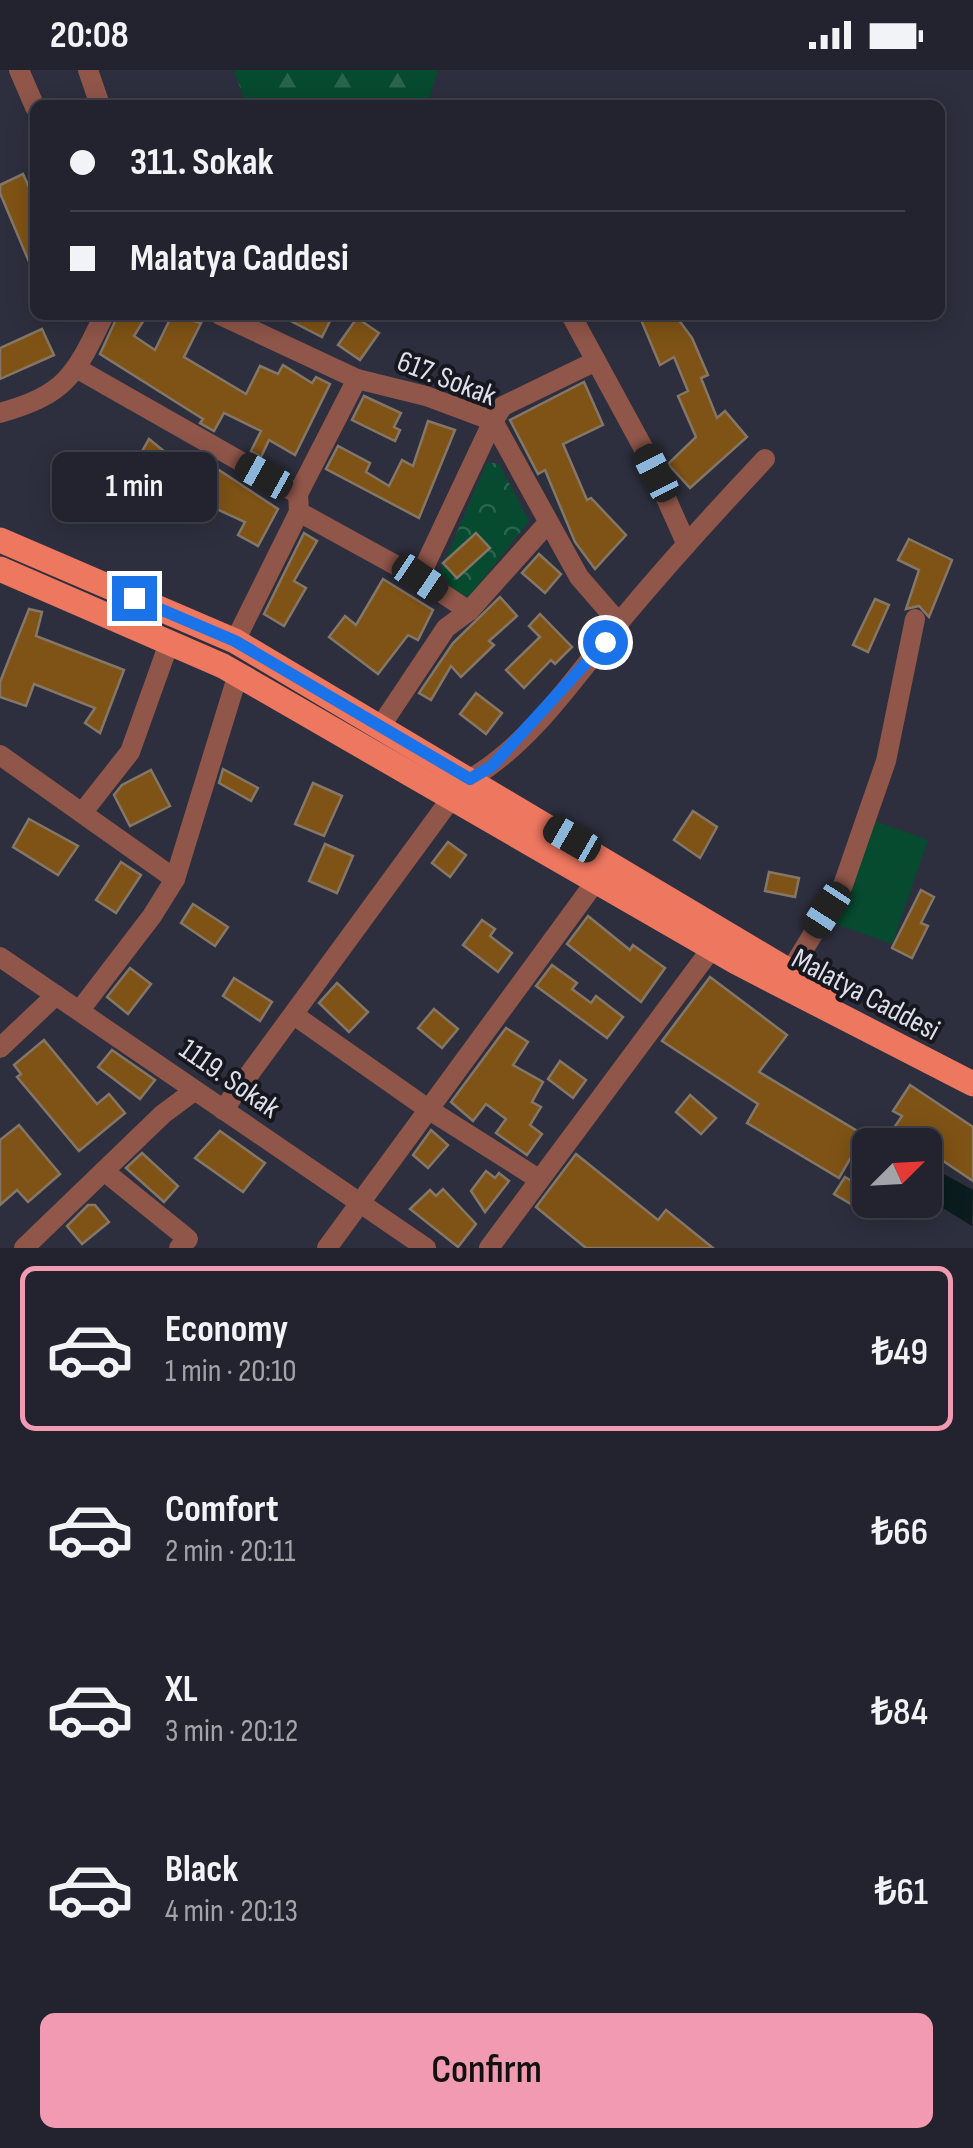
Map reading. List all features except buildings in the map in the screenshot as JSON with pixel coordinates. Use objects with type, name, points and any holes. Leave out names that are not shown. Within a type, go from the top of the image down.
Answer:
[{"type":"main road","name":"Malatya Caddesi","points":[[0,540],[235,641],[380,727],[596,881],[712,948],[962,1080]]},
{"type":"main road","name":"Malatya Caddesi","points":[[0,569],[238,674],[461,788],[791,970],[962,1080]]},
{"type":"street","points":[[20,70],[32,100]]},
{"type":"street","points":[[88,70],[98,100]]},
{"type":"street","points":[[0,413],[48,397],[78,369],[102,320]]},
{"type":"street","name":"617. Sokak","points":[[231,320],[357,379],[426,396],[493,421],[579,577],[618,623]]},
{"type":"street","points":[[574,320],[668,496],[686,543]]},
{"type":"street","points":[[420,578],[503,406],[596,361]]},
{"type":"street","points":[[78,369],[469,611]]},
{"type":"street","points":[[235,641],[357,379]]},
{"type":"street","points":[[224,1110],[461,788],[492,766],[543,714],[686,543],[765,459]]},
{"type":"street","points":[[380,727],[446,628],[469,611],[547,524]]},
{"type":"street","points":[[791,970],[843,885],[886,760],[915,620]]},
{"type":"street","points":[[82,813],[130,752],[169,643]]},
{"type":"street","points":[[80,1010],[152,916],[174,879],[238,674]]},
{"type":"street","points":[[0,756],[174,879]]},
{"type":"street","points":[[327,1248],[596,881]]},
{"type":"street","points":[[489,1248],[537,1178],[712,948]]},
{"type":"street","name":"1119. Sokak","points":[[0,957],[426,1248]]},
{"type":"street","points":[[0,1048],[56,996]]},
{"type":"street","points":[[294,1014],[428,1109],[537,1178]]},
{"type":"street","points":[[24,1248],[194,1091]]},
{"type":"street","points":[[104,1171],[188,1239],[179,1248]]},
{"type":"green space","points":[[234,70],[438,70],[429,100],[244,100]]},
{"type":"green space","points":[[487,462],[499,464],[529,521],[468,598],[437,579]]},
{"type":"green space","points":[[872,820],[928,840],[892,944],[836,924]]},
{"type":"shaded area","points":[[942,1173],[973,1190],[972,1226],[942,1207]]},
{"type":"route","points":[[134,598],[235,641],[470,779],[492,766],[605,642]]}]
